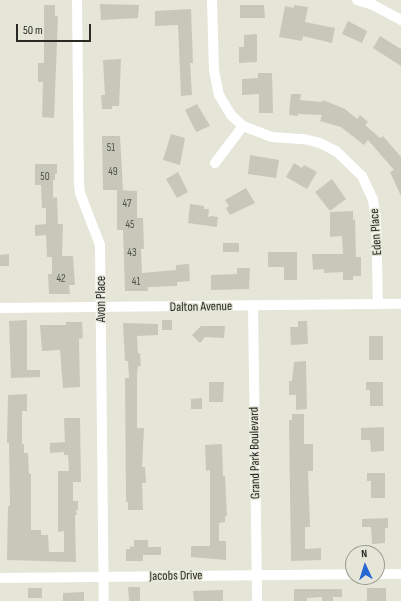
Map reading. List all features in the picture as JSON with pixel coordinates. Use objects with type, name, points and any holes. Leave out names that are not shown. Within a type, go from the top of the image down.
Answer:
[{"type":"street","name":"Avon Place","points":[[77,0],[79,184],[80,193],[100,245],[104,601]]},
{"type":"street","name":"Eden Place","points":[[212,0],[214,70],[219,95],[231,115],[243,126],[272,138],[304,139],[320,143],[336,151],[362,176],[373,200],[376,218],[378,304]]},
{"type":"street","points":[[357,0],[373,5],[401,20]]},
{"type":"street","points":[[215,163],[243,126]]},
{"type":"street","name":"Dalton Avenue","points":[[0,308],[401,304]]},
{"type":"street","name":"Grand Park Boulevard","points":[[253,305],[257,601]]},
{"type":"street","name":"Jacobs Drive","points":[[0,578],[345,574]]},
{"type":"street","points":[[385,574],[401,574]]},
{"type":"building","points":[[100,4],[139,5],[138,18],[101,20]]},
{"type":"building","points":[[44,5],[55,5],[55,16],[58,16],[54,118],[42,117],[43,82],[38,82],[38,63],[44,63]]},
{"type":"building","points":[[240,5],[264,5],[265,18],[240,18]]},
{"type":"building","points":[[294,5],[308,7],[305,22],[335,28],[332,43],[303,36],[302,41],[279,37],[285,6],[294,8]]},
{"type":"building","points":[[191,9],[193,63],[190,63],[192,95],[181,96],[178,25],[155,26],[155,11]]},
{"type":"building","points":[[348,21],[367,31],[362,43],[342,34]]},
{"type":"building","points":[[257,34],[257,62],[239,63],[239,47],[244,47],[244,35]]},
{"type":"building","points":[[380,36],[401,49],[401,66],[373,48]]},
{"type":"building","points":[[121,59],[119,106],[112,106],[112,109],[102,109],[101,95],[105,95],[103,60]]},
{"type":"building","points":[[258,73],[272,73],[273,113],[259,113],[259,94],[242,95],[242,79],[258,78]]},
{"type":"building","points":[[291,94],[301,94],[300,100],[322,102],[323,100],[345,109],[357,119],[360,115],[368,122],[365,125],[380,138],[383,136],[401,157],[401,196],[390,172],[394,170],[368,140],[364,145],[341,127],[320,121],[322,115],[289,115]]},
{"type":"building","points":[[197,104],[210,126],[196,132],[185,110]]},
{"type":"building","points":[[171,134],[185,138],[180,165],[163,160]]},
{"type":"building","points":[[102,136],[120,136],[123,190],[103,190]]},
{"type":"building","points":[[250,155],[279,160],[276,178],[248,174]]},
{"type":"building","points":[[294,163],[302,168],[304,165],[317,172],[307,189],[286,177]]},
{"type":"building","points":[[35,164],[57,164],[57,174],[55,174],[55,180],[53,180],[53,198],[57,197],[58,224],[63,224],[62,256],[73,256],[75,285],[69,285],[70,294],[49,294],[48,274],[52,274],[52,257],[47,257],[46,235],[35,236],[35,225],[46,224],[46,208],[42,208],[41,185],[35,185]]},
{"type":"building","points":[[178,172],[188,192],[177,198],[166,179]]},
{"type":"building","points":[[332,179],[346,199],[330,211],[315,192]]},
{"type":"building","points":[[246,188],[255,203],[230,215],[226,208],[229,206],[225,200]]},
{"type":"building","points":[[117,190],[137,191],[137,218],[143,218],[144,249],[141,249],[142,273],[176,270],[176,265],[189,264],[190,281],[177,282],[177,286],[148,287],[148,291],[125,291],[123,230],[117,230]]},
{"type":"building","points":[[190,204],[204,206],[204,209],[209,209],[208,217],[218,217],[217,227],[188,223]]},
{"type":"building","points":[[353,211],[353,220],[355,219],[356,257],[361,257],[361,276],[353,276],[353,280],[343,280],[343,272],[324,273],[324,269],[313,270],[312,254],[343,254],[342,236],[330,237],[330,212]]},
{"type":"building","points":[[223,243],[239,243],[239,252],[223,252]]},
{"type":"building","points":[[268,252],[297,252],[297,280],[284,280],[284,267],[268,267]]},
{"type":"building","points":[[9,254],[9,266],[0,266],[0,255]]},
{"type":"building","points":[[237,268],[250,268],[249,289],[211,290],[211,275],[237,274]]},
{"type":"building","points":[[27,320],[27,370],[40,370],[40,377],[11,378],[9,321]]},
{"type":"building","points":[[162,320],[172,320],[172,330],[162,330]]},
{"type":"building","points":[[298,321],[307,321],[308,344],[291,345],[290,327],[298,327]]},
{"type":"building","points":[[66,322],[82,322],[83,338],[79,339],[80,387],[63,388],[60,350],[42,351],[40,325],[66,325]]},
{"type":"building","points":[[123,323],[158,324],[158,335],[137,336],[138,353],[140,353],[141,366],[138,366],[137,374],[137,428],[144,428],[142,467],[145,467],[146,483],[142,483],[143,510],[128,510],[128,502],[126,502],[125,378],[129,378],[128,361],[125,361]]},
{"type":"building","points":[[201,326],[225,326],[224,338],[205,337],[200,343],[192,335]]},
{"type":"building","points":[[369,336],[383,336],[383,360],[369,360]]},
{"type":"building","points":[[306,361],[307,409],[296,410],[296,395],[289,395],[289,381],[292,381],[294,362]]},
{"type":"building","points":[[209,382],[224,382],[223,402],[209,402]]},
{"type":"building","points":[[366,382],[383,382],[383,406],[370,406],[370,390],[366,390]]},
{"type":"building","points":[[27,394],[27,411],[22,411],[22,444],[24,444],[24,453],[28,453],[29,474],[31,474],[31,530],[41,530],[41,535],[48,535],[49,552],[64,552],[64,531],[58,532],[58,471],[69,471],[68,455],[64,455],[64,452],[50,453],[50,443],[65,442],[64,418],[80,418],[81,482],[73,482],[73,501],[78,501],[78,510],[76,510],[77,515],[75,515],[76,562],[7,560],[8,506],[10,506],[9,443],[7,443],[8,395]]},
{"type":"building","points":[[202,398],[202,409],[191,409],[191,399]]},
{"type":"building","points":[[292,414],[304,414],[304,444],[313,444],[313,471],[308,471],[310,527],[305,527],[305,549],[321,548],[321,560],[291,561],[289,420],[292,420]]},
{"type":"building","points":[[384,427],[384,451],[371,452],[370,440],[361,440],[361,428]]},
{"type":"building","points":[[222,444],[223,476],[225,476],[227,516],[225,516],[225,522],[219,523],[219,541],[226,541],[226,560],[191,557],[191,546],[210,546],[210,470],[206,471],[205,445]]},
{"type":"building","points":[[367,473],[385,473],[385,498],[371,498],[371,481],[367,481]]},
{"type":"building","points":[[388,518],[388,528],[385,528],[385,543],[372,544],[371,527],[362,527],[362,519]]},
{"type":"building","points":[[134,540],[148,540],[148,547],[161,547],[161,555],[143,555],[143,561],[126,561],[126,549],[130,549],[130,546],[134,547]]},
{"type":"building","points":[[128,587],[140,587],[140,601],[129,601]]},
{"type":"building","points":[[28,588],[42,588],[42,598],[28,598]]},
{"type":"building","points":[[367,588],[386,588],[386,601],[367,601]]},
{"type":"building","points":[[294,589],[342,589],[342,597],[333,597],[333,601],[322,601],[322,597],[307,598],[307,601],[294,601]]},
{"type":"building","points":[[223,590],[223,601],[194,601],[193,591]]},
{"type":"building","points":[[84,592],[84,601],[63,601],[63,593]]}]
